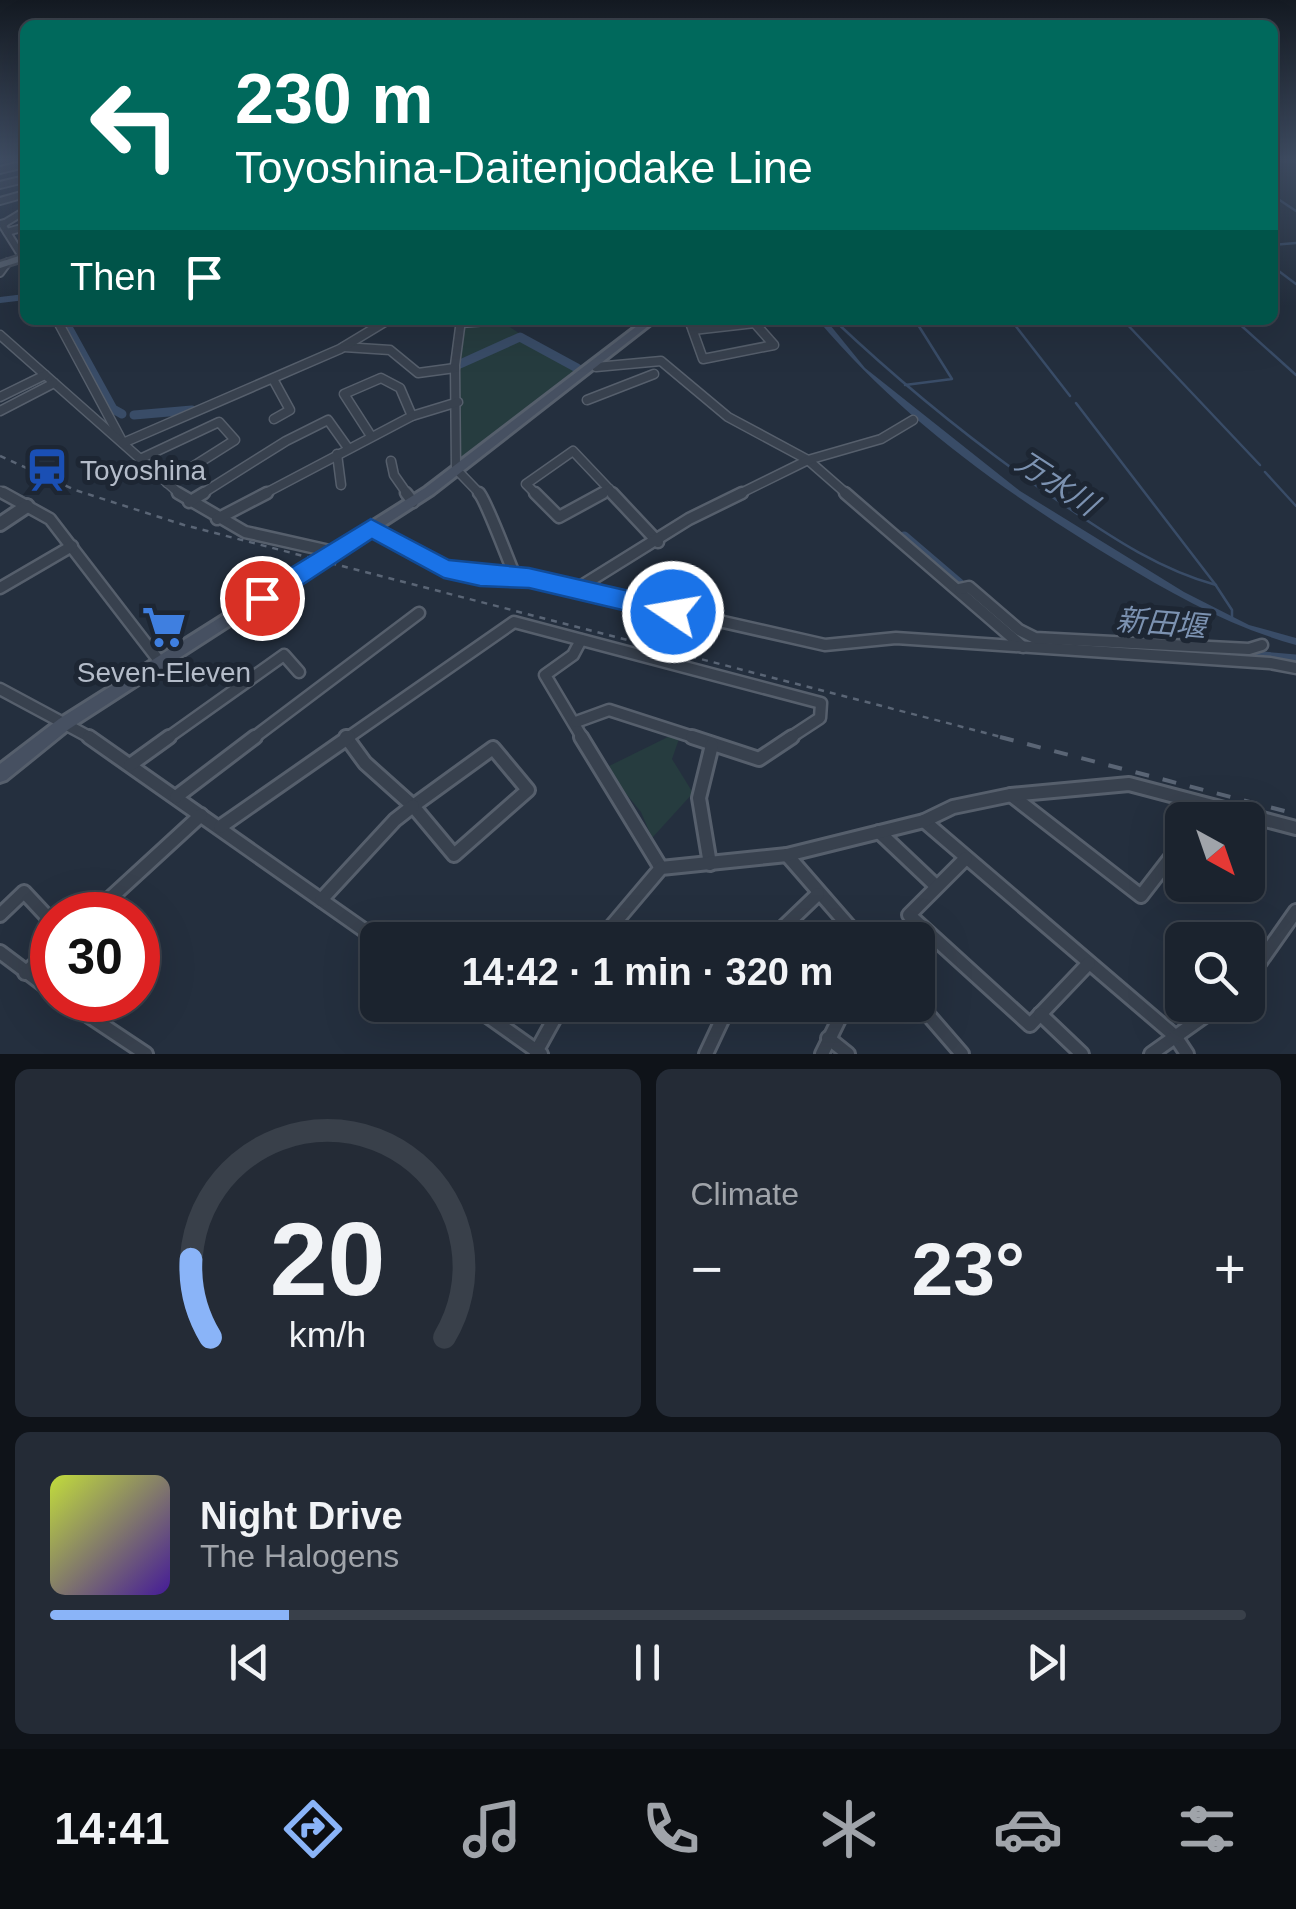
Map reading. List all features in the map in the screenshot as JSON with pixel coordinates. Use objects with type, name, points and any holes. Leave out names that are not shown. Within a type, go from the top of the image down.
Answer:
[{"type":"main road","points":[[0,774],[64,724],[413,502],[645,325]]},
{"type":"street","points":[[3,223],[20,253]]},
{"type":"street","points":[[7,232],[20,228]]},
{"type":"street","points":[[0,274],[4,263]]},
{"type":"street","points":[[60,325],[118,428],[123,444]]},
{"type":"street","points":[[123,444],[344,347],[380,325]]},
{"type":"street","points":[[460,325],[456,469],[486,500],[489,520],[516,576]]},
{"type":"street","points":[[690,325],[703,359],[774,344],[756,325]]},
{"type":"street","points":[[692,330],[742,325]]},
{"type":"street","points":[[0,335],[189,502],[217,519],[290,544],[334,552]]},
{"type":"street","points":[[344,347],[390,350],[408,372],[417,374],[456,368]]},
{"type":"street","points":[[594,366],[661,361],[728,416],[808,460],[960,589],[969,588],[1016,633],[1023,647]]},
{"type":"street","points":[[594,366],[616,386]]},
{"type":"street","points":[[0,397],[45,374]]},
{"type":"street","points":[[587,400],[654,374]]},
{"type":"street","points":[[371,436],[344,394],[380,378],[400,388],[412,416]]},
{"type":"street","points":[[274,379],[290,410],[274,419]]},
{"type":"street","points":[[0,411],[54,383]]},
{"type":"street","points":[[217,519],[412,416],[458,402]]},
{"type":"street","points":[[189,502],[286,441],[328,420],[348,448]]},
{"type":"street","points":[[575,590],[689,520],[808,460],[881,439],[913,420]]},
{"type":"street","points":[[140,459],[219,422],[235,440],[167,483]]},
{"type":"street","points":[[609,489],[559,517],[526,484],[572,451],[609,489],[658,542]]},
{"type":"street","points":[[337,454],[341,484]]},
{"type":"street","points":[[391,461],[394,474],[413,502]]},
{"type":"street","points":[[0,491],[50,519],[160,662]]},
{"type":"street","points":[[0,524],[27,506]]},
{"type":"street","points":[[371,528],[444,569],[480,576],[516,576],[825,645],[896,638],[1270,663],[1296,668]]},
{"type":"street","points":[[0,588],[72,546]]},
{"type":"street","points":[[176,797],[419,613]]},
{"type":"street","points":[[220,827],[514,622],[822,702],[820,718],[759,759],[609,710],[576,722]]},
{"type":"street","points":[[1016,633],[1035,638],[1249,649],[1262,645]]},
{"type":"street","points":[[581,640],[573,656],[544,675],[576,722],[604,775],[634,816],[661,868]]},
{"type":"street","points":[[130,765],[284,655],[299,672]]},
{"type":"street","points":[[0,688],[130,765],[360,927]]},
{"type":"street","points":[[321,900],[395,820],[414,806],[493,748],[528,790],[454,856],[414,806],[365,763],[346,737]]},
{"type":"street","points":[[710,864],[698,798],[712,745]]},
{"type":"street","points":[[615,922],[661,868],[787,855],[924,822],[953,806],[1012,795],[1129,784],[1193,802]]},
{"type":"street","points":[[1012,795],[1141,896],[1165,865]]},
{"type":"street","points":[[117,892],[201,815]]},
{"type":"street","points":[[1265,820],[1296,828]]},
{"type":"street","points":[[924,822],[1176,1036],[1187,1054]]},
{"type":"street","points":[[878,832],[936,886]]},
{"type":"street","points":[[787,855],[844,922]]},
{"type":"street","points":[[966,858],[908,915],[1030,1024],[1088,963]]},
{"type":"street","points":[[0,915],[24,892],[30,898]]},
{"type":"street","points":[[789,922],[818,894]]},
{"type":"street","points":[[1265,957],[1294,918]]},
{"type":"street","points":[[0,952],[30,977]]},
{"type":"street","points":[[25,973],[30,969]]},
{"type":"street","points":[[1040,1014],[1082,1054]]},
{"type":"street","points":[[98,1022],[146,1054]]},
{"type":"street","points":[[495,1022],[538,1053],[554,1022]]},
{"type":"street","points":[[706,1054],[721,1022]]},
{"type":"street","points":[[822,1054],[837,1022]]},
{"type":"street","points":[[934,1022],[962,1054]]},
{"type":"street","points":[[1151,1054],[1196,1022]]},
{"type":"street","points":[[828,1038],[848,1054]]},
{"type":"green space","points":[[462,325],[507,325],[575,370],[457,461]]},
{"type":"green space","points":[[672,735],[679,739],[672,759],[693,793],[652,838],[641,812],[605,768]]},
{"type":"water","points":[[822,325],[830,325],[865,368],[1020,491],[1184,592],[1249,625],[1296,638],[1296,645],[1181,598],[1035,508],[920,422],[850,356]]},
{"type":"waterway","points":[[1290,207],[1296,211]]},
{"type":"waterway","points":[[1278,244],[1296,243]]},
{"type":"waterway","points":[[1278,270],[1296,284]]},
{"type":"waterway","name":"新田堰","points":[[0,300],[20,298]]},
{"type":"waterway","name":"新田堰","points":[[67,325],[113,409],[122,414]]},
{"type":"waterway","points":[[840,325],[907,385]]},
{"type":"waterway","points":[[907,385],[952,379],[918,325]]},
{"type":"waterway","points":[[1015,325],[1070,396]]},
{"type":"waterway","points":[[1128,325],[1260,465]]},
{"type":"waterway","points":[[1241,325],[1296,375]]},
{"type":"waterway","name":"新田堰","points":[[460,364],[520,337],[577,368]]},
{"type":"waterway","name":"万水川","points":[[907,385],[1006,464],[1102,531],[1176,571],[1216,585]]},
{"type":"waterway","points":[[1076,403],[1216,585]]},
{"type":"waterway","name":"新田堰","points":[[134,415],[192,410]]},
{"type":"waterway","points":[[1265,472],[1296,506]]},
{"type":"waterway","name":"新田堰","points":[[904,537],[959,584]]},
{"type":"waterway","points":[[1216,585],[1232,610],[1232,618]]},
{"type":"waterway","name":"新田堰","points":[[1196,651],[1296,660]]},
{"type":"railway","points":[[0,456],[75,490],[184,525],[1009,739]]},
{"type":"railway","points":[[1000,737],[1296,814]]},
{"type":"place","name":"Toyoshina","points":[[47,470]]},
{"type":"place","name":"Seven-Eleven","points":[[164,627]]},
{"type":"route","points":[[262,598],[371,528],[444,569],[480,576],[529,578],[673,612]]}]
